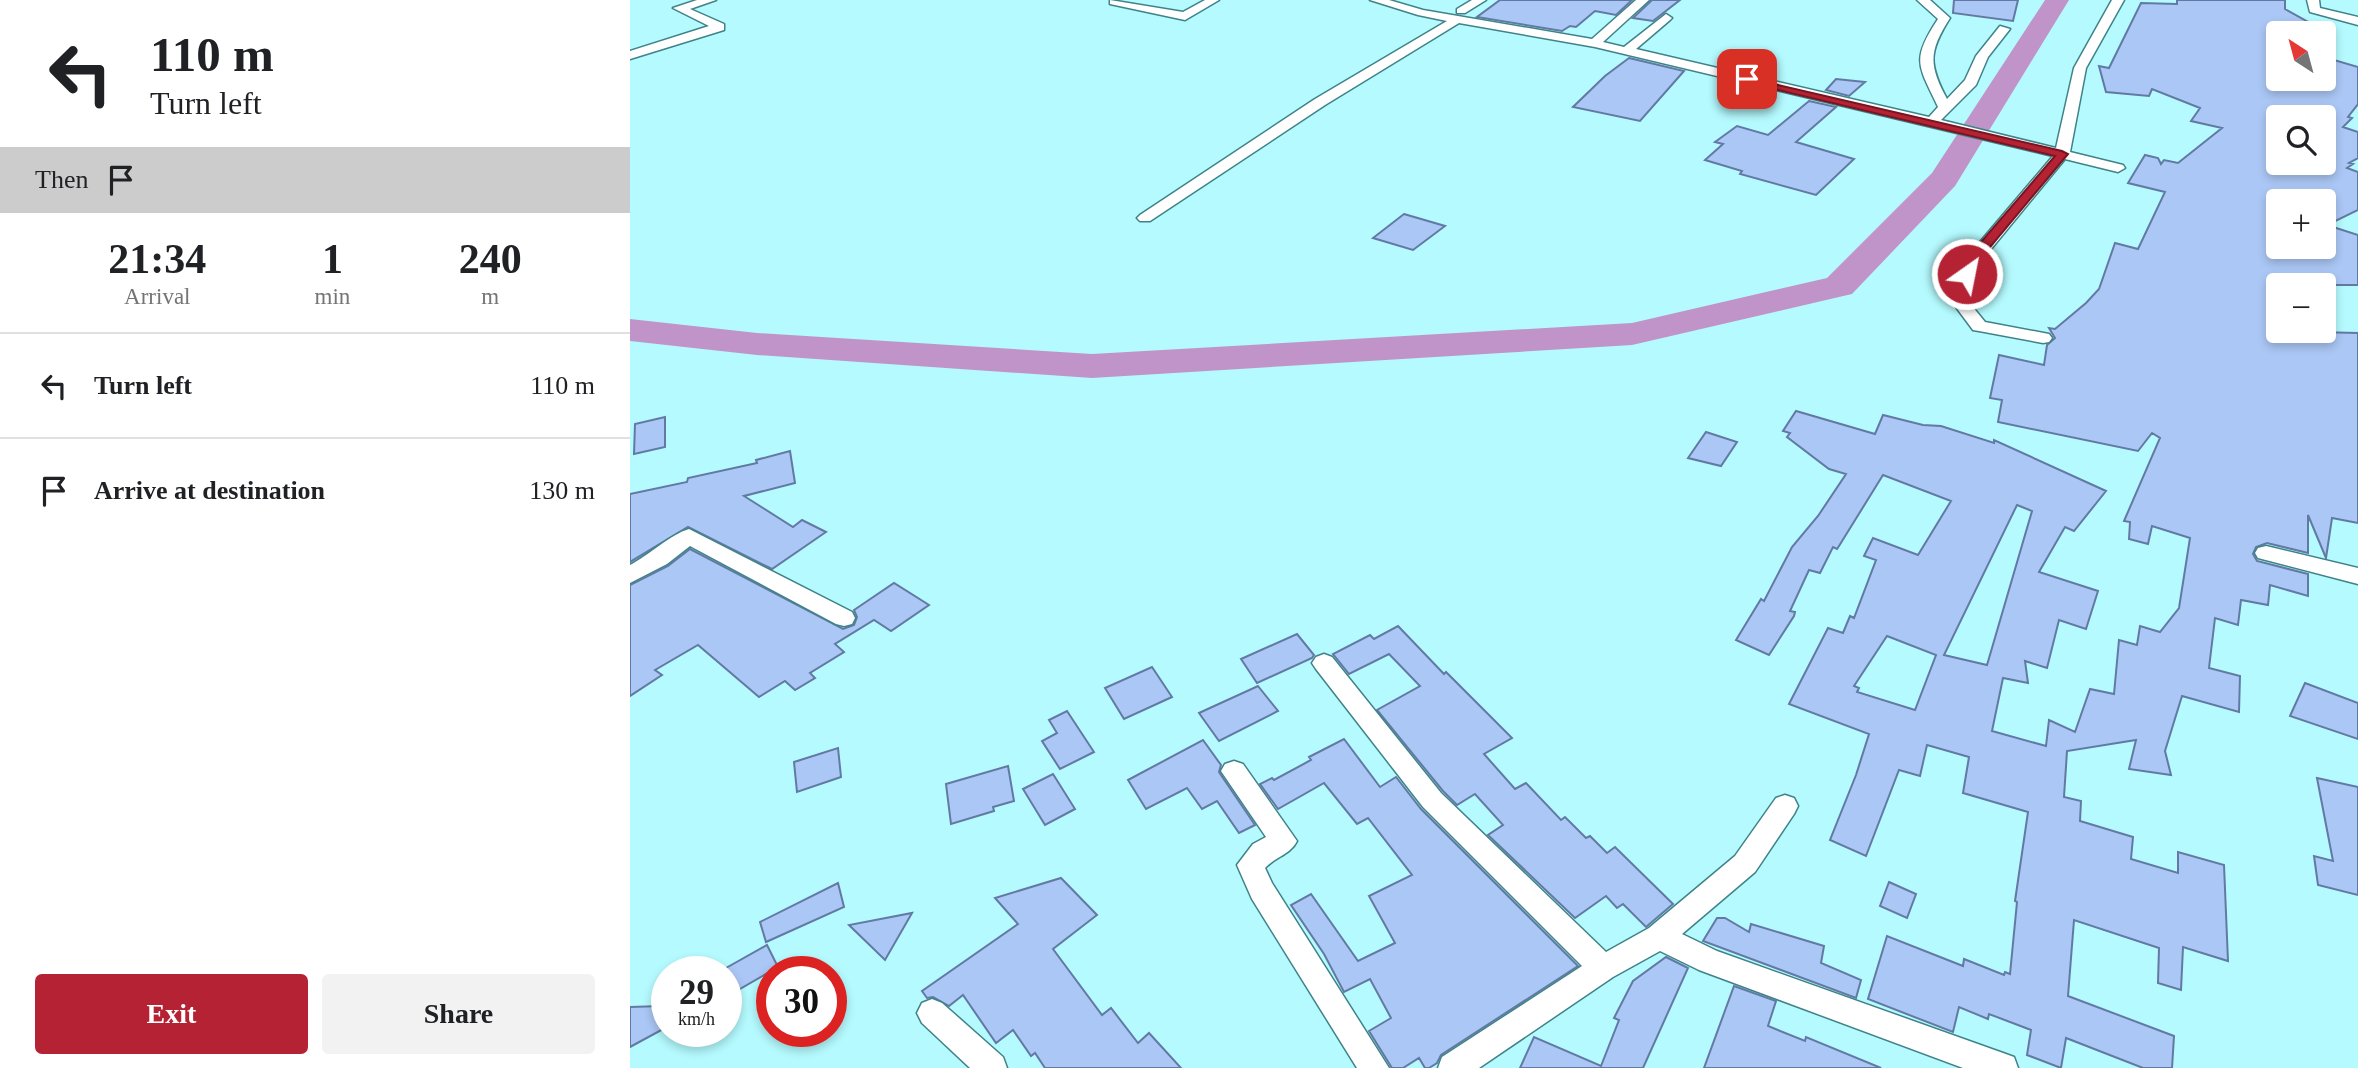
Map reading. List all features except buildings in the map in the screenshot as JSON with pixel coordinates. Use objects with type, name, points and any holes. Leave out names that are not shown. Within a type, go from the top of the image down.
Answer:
[{"type":"street","points":[[630,55],[720,27],[719,24],[679,8],[710,0]]},
{"type":"street","points":[[1114,2],[1185,16],[1213,0]]},
{"type":"street","points":[[1376,0],[1422,13],[1460,15],[1626,51],[1913,117],[2118,168]]},
{"type":"street","points":[[1145,218],[1480,0]]},
{"type":"street","points":[[1594,44],[1643,0]]},
{"type":"street","points":[[1923,0],[1944,18],[1935,32],[1926,56],[1927,71],[1945,108]]},
{"type":"street","points":[[2043,338],[1979,326],[1955,295],[1980,252],[2062,154],[2080,68],[2118,0]]},
{"type":"street","points":[[2313,0],[2314,10],[2358,21]]},
{"type":"street","points":[[1626,51],[1666,18]]},
{"type":"street","points":[[1932,122],[1970,82],[1982,56],[2004,29]]},
{"type":"street","points":[[630,575],[659,559],[689,536],[844,618]]},
{"type":"street","points":[[2266,553],[2358,576]]},
{"type":"street","points":[[1324,663],[1432,800],[1603,968]]},
{"type":"street","points":[[1234,771],[1284,841],[1262,852],[1250,865],[1262,891],[1374,1068]]},
{"type":"street","points":[[1453,1068],[1603,968],[1659,937],[1745,864],[1785,806]]},
{"type":"street","points":[[1659,937],[1709,961],[2003,1068]]},
{"type":"street","points":[[932,1013],[992,1068]]},
{"type":"waterway","points":[[630,330],[757,344],[1092,366],[1632,334],[1839,286],[1944,179],[2057,0]]},
{"type":"route","points":[[1747,79],[2062,154],[1980,252],[1967,274]]}]
